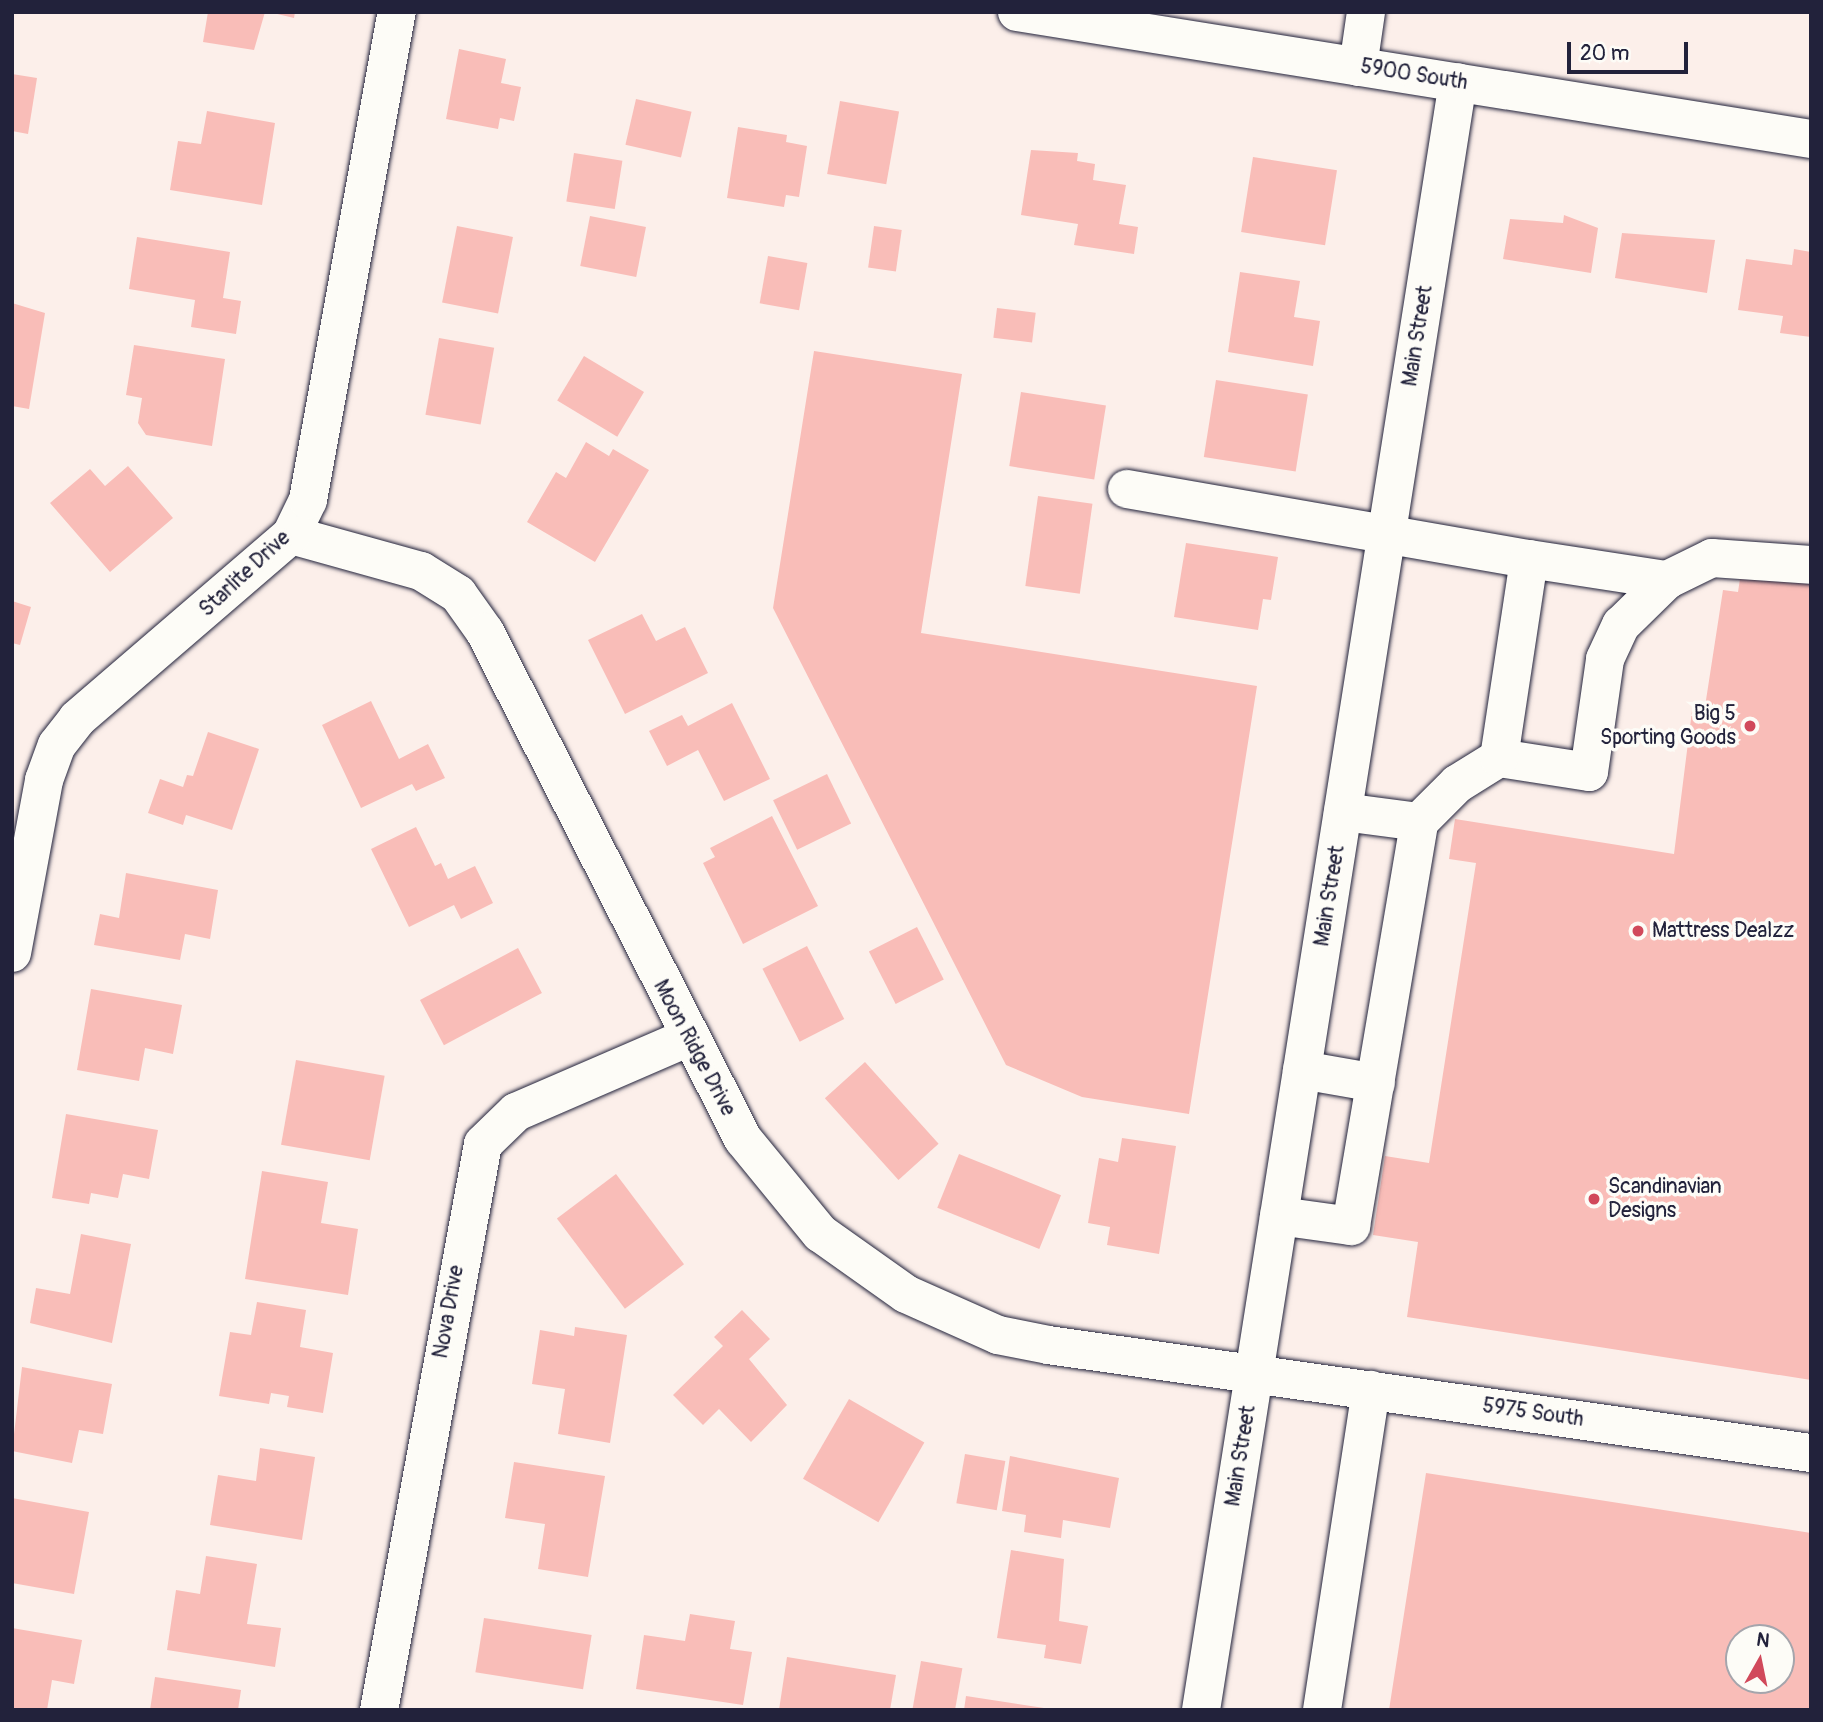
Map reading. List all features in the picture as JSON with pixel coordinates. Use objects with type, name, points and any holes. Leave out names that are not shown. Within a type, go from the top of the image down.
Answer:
[{"type":"street","name":"Starlite Drive","points":[[12,953],[19,882],[44,780],[67,731],[291,535],[318,461],[397,12]]},
{"type":"street","name":"5900 South","points":[[1017,12],[1811,139]]},
{"type":"street","points":[[1358,66],[1366,12]]},
{"type":"street","name":"Main Street","points":[[1201,1710],[1458,82]]},
{"type":"street","points":[[1127,489],[1529,559],[1667,580]]},
{"type":"street","name":"Moon Ridge Drive","points":[[291,535],[421,571],[450,587],[473,612],[687,1038],[778,1190],[820,1233],[905,1294],[998,1335],[1174,1366],[1254,1373]]},
{"type":"street","points":[[1279,1216],[1351,1226],[1419,822],[1457,784],[1499,758],[1589,772],[1605,659],[1621,625],[1667,580],[1712,558],[1811,565]]},
{"type":"street","points":[[1499,758],[1529,559]]},
{"type":"street","points":[[1343,812],[1419,822]]},
{"type":"street","name":"Nova Drive","points":[[379,1710],[483,1144],[516,1112],[687,1038]]},
{"type":"street","points":[[1302,1070],[1376,1083]]},
{"type":"street","name":"5975 South","points":[[1254,1373],[1811,1453]]},
{"type":"street","points":[[1322,1710],[1371,1390]]},
{"type":"building","points":[[208,12],[265,12],[254,50],[203,42]]},
{"type":"building","points":[[269,12],[295,12],[294,18]]},
{"type":"building","points":[[459,49],[506,59],[501,83],[521,87],[514,121],[500,118],[498,129],[446,119]]},
{"type":"building","points":[[12,74],[37,78],[28,134],[12,131]]},
{"type":"building","points":[[636,99],[692,112],[681,158],[625,145]]},
{"type":"building","points":[[840,101],[899,111],[886,184],[827,174]]},
{"type":"building","points":[[207,111],[275,123],[262,205],[170,190],[178,141],[201,144]]},
{"type":"building","points":[[738,127],[787,135],[786,142],[807,146],[799,197],[786,195],[784,207],[727,198]]},
{"type":"building","points":[[1031,150],[1078,153],[1077,161],[1095,164],[1093,180],[1126,185],[1119,224],[1138,227],[1134,254],[1074,245],[1078,224],[1021,215]]},
{"type":"building","points":[[574,153],[622,161],[615,209],[566,201]]},
{"type":"building","points":[[1253,157],[1337,170],[1325,245],[1241,232]]},
{"type":"building","points":[[1564,215],[1598,228],[1591,273],[1503,259],[1510,219],[1563,223]]},
{"type":"building","points":[[590,216],[646,227],[636,277],[580,266]]},
{"type":"building","points":[[457,226],[513,237],[498,313],[442,303]]},
{"type":"building","points":[[874,226],[902,230],[896,271],[868,268]]},
{"type":"building","points":[[1622,233],[1715,240],[1707,293],[1615,278]]},
{"type":"building","points":[[137,237],[230,252],[223,298],[241,301],[236,334],[191,327],[195,300],[129,289]]},
{"type":"building","points":[[1794,249],[1811,252],[1811,337],[1780,333],[1783,316],[1738,310],[1746,259],[1792,265]]},
{"type":"building","points":[[768,256],[807,263],[799,310],[760,303]]},
{"type":"building","points":[[1240,272],[1300,281],[1294,317],[1320,321],[1313,366],[1228,352]]},
{"type":"building","points":[[12,303],[45,313],[29,409],[12,406]]},
{"type":"building","points":[[997,308],[1036,313],[1032,343],[993,338]]},
{"type":"building","points":[[439,338],[494,348],[481,425],[425,415]]},
{"type":"building","points":[[134,345],[225,359],[212,446],[146,435],[138,423],[142,398],[126,395]]},
{"type":"building","points":[[814,351],[962,374],[921,633],[1257,686],[1189,1114],[1082,1097],[1006,1065],[773,608]]},
{"type":"building","points":[[584,356],[644,392],[617,437],[557,401]]},
{"type":"building","points":[[1216,380],[1308,395],[1296,472],[1204,457]]},
{"type":"building","points":[[1021,392],[1106,405],[1094,480],[1009,466]]},
{"type":"building","points":[[586,442],[609,456],[613,449],[649,470],[595,562],[527,522],[556,472],[566,478]]},
{"type":"building","points":[[128,466],[173,518],[110,572],[50,503],[90,469],[105,486]]},
{"type":"building","points":[[1038,496],[1092,504],[1080,594],[1025,586]]},
{"type":"building","points":[[1186,543],[1278,557],[1271,600],[1263,599],[1258,630],[1174,617]]},
{"type":"building","points":[[1741,572],[1811,583],[1811,1380],[1407,1317],[1418,1242],[1373,1235],[1385,1156],[1429,1163],[1476,863],[1449,859],[1455,819],[1674,854],[1692,711],[1704,713],[1723,590],[1738,592]]},
{"type":"building","points":[[12,601],[31,607],[20,645],[12,643]]},
{"type":"building","points":[[642,614],[656,641],[685,627],[708,673],[625,714],[588,640]]},
{"type":"building","points":[[371,701],[399,759],[428,744],[445,778],[416,791],[412,784],[361,808],[322,725]]},
{"type":"building","points":[[732,703],[770,779],[724,801],[698,750],[667,766],[649,731],[682,715],[688,726]]},
{"type":"building","points":[[208,732],[259,749],[232,830],[186,815],[183,825],[148,813],[160,779],[183,787],[187,775],[193,776]]},
{"type":"building","points":[[827,774],[851,823],[797,850],[773,800]]},
{"type":"building","points":[[772,816],[818,906],[743,944],[703,863],[715,857],[710,848]]},
{"type":"building","points":[[416,827],[435,866],[441,863],[448,879],[475,866],[493,903],[461,919],[454,905],[409,927],[371,849]]},
{"type":"building","points":[[126,873],[218,890],[210,939],[185,934],[180,960],[94,945],[100,914],[119,918]]},
{"type":"building","points":[[917,927],[944,980],[896,1004],[869,952]]},
{"type":"building","points":[[807,946],[844,1019],[800,1042],[762,969]]},
{"type":"building","points":[[518,948],[542,993],[444,1045],[420,1000]]},
{"type":"building","points":[[91,989],[182,1005],[173,1054],[145,1048],[139,1081],[77,1070]]},
{"type":"building","points":[[296,1060],[385,1076],[370,1160],[281,1145]]},
{"type":"building","points":[[865,1062],[939,1144],[898,1180],[825,1098]]},
{"type":"building","points":[[66,1114],[158,1130],[149,1179],[123,1174],[118,1198],[91,1193],[89,1204],[52,1198]]},
{"type":"building","points":[[1122,1138],[1176,1146],[1159,1254],[1107,1245],[1110,1227],[1088,1223],[1099,1158],[1118,1162]]},
{"type":"building","points":[[959,1154],[1061,1195],[1039,1249],[937,1208]]},
{"type":"building","points":[[262,1171],[328,1182],[321,1223],[358,1229],[348,1295],[245,1279]]},
{"type":"building","points":[[616,1174],[684,1264],[625,1309],[557,1219]]},
{"type":"building","points":[[81,1234],[131,1244],[112,1343],[30,1323],[36,1288],[70,1294]]},
{"type":"building","points":[[257,1302],[306,1310],[300,1347],[333,1353],[323,1413],[287,1407],[289,1396],[271,1393],[269,1404],[219,1396],[230,1332],[251,1335]]},
{"type":"building","points":[[742,1310],[770,1339],[749,1359],[787,1405],[751,1442],[719,1409],[703,1425],[673,1395],[723,1346],[714,1337]]},
{"type":"building","points":[[575,1327],[627,1335],[610,1443],[558,1434],[565,1389],[532,1384],[540,1330],[574,1336]]},
{"type":"building","points":[[22,1367],[112,1384],[103,1434],[79,1430],[72,1463],[12,1451]]},
{"type":"building","points":[[849,1399],[924,1442],[878,1522],[803,1479]]},
{"type":"building","points":[[260,1448],[315,1457],[302,1540],[210,1525],[218,1475],[256,1481]]},
{"type":"building","points":[[965,1454],[1005,1461],[997,1510],[956,1503]]},
{"type":"building","points":[[1010,1456],[1119,1478],[1110,1528],[1063,1520],[1061,1538],[1024,1532],[1026,1515],[1002,1511]]},
{"type":"building","points":[[514,1462],[605,1476],[588,1577],[538,1569],[545,1524],[505,1518]]},
{"type":"building","points":[[1426,1473],[1811,1533],[1811,1710],[1389,1710]]},
{"type":"building","points":[[12,1498],[89,1512],[74,1594],[12,1583]]},
{"type":"building","points":[[1011,1550],[1064,1559],[1059,1621],[1088,1626],[1081,1664],[1044,1658],[1046,1645],[997,1638]]},
{"type":"building","points":[[206,1556],[257,1564],[247,1624],[281,1628],[275,1667],[167,1650],[176,1590],[200,1594]]},
{"type":"building","points":[[690,1614],[735,1621],[730,1649],[752,1652],[743,1705],[636,1689],[644,1635],[685,1641]]},
{"type":"building","points":[[484,1618],[592,1635],[583,1689],[475,1672]]},
{"type":"building","points":[[12,1628],[82,1640],[74,1684],[52,1680],[47,1710],[12,1710]]},
{"type":"building","points":[[787,1657],[896,1675],[890,1710],[779,1710]]},
{"type":"building","points":[[921,1661],[962,1668],[955,1710],[912,1709]]},
{"type":"building","points":[[155,1677],[241,1690],[238,1710],[150,1710]]},
{"type":"building","points":[[966,1696],[1044,1708],[1044,1710],[964,1710]]},
{"type":"place","name":"Big 5 Sporting Goods","points":[[1750,726]]},
{"type":"place","name":"Mattress Dealzz","points":[[1638,931]]},
{"type":"place","name":"Scandinavian Designs","points":[[1594,1199]]}]
